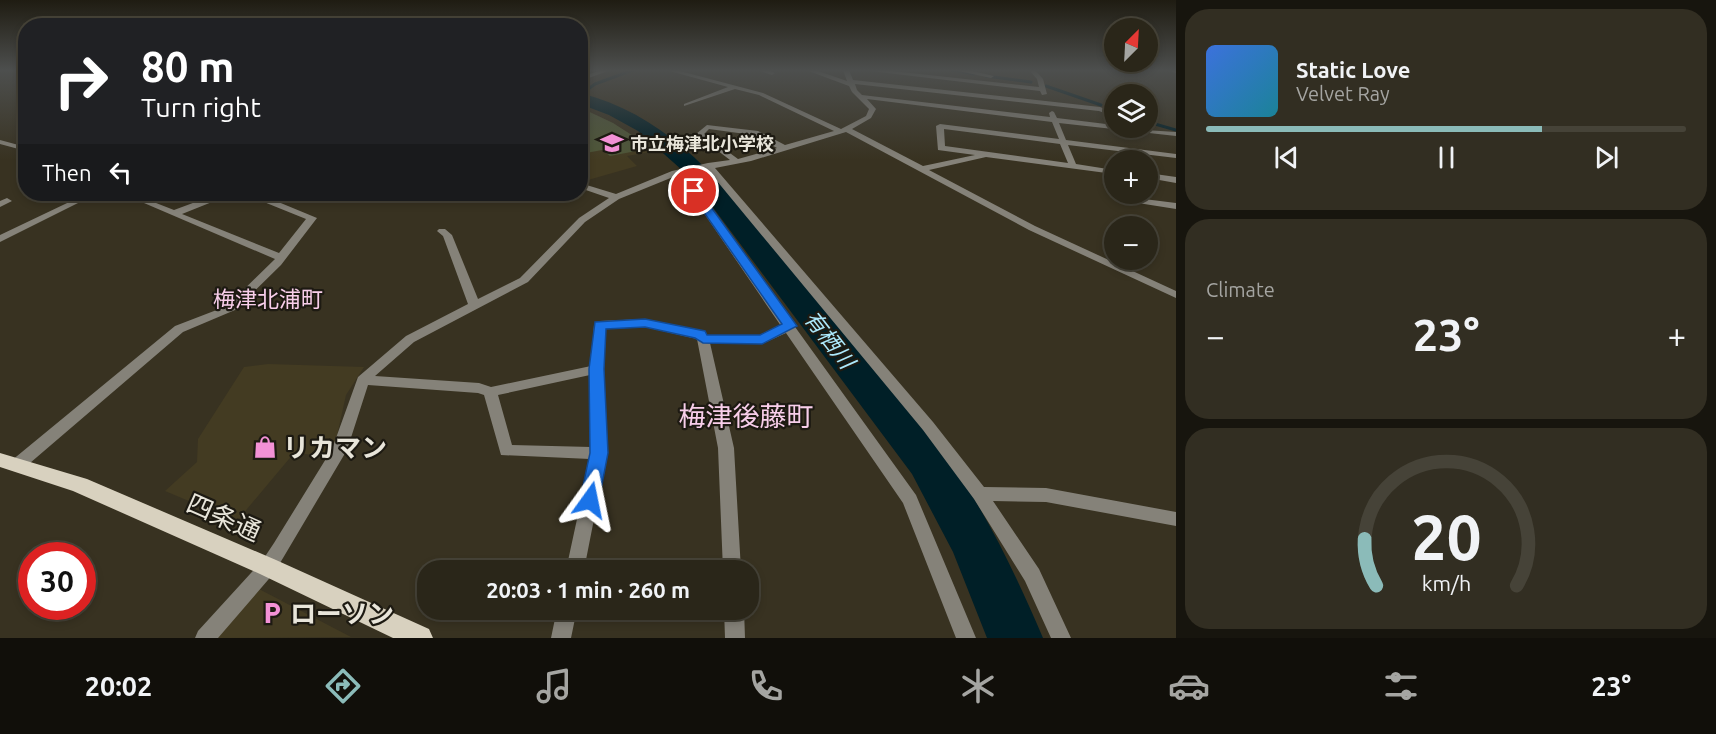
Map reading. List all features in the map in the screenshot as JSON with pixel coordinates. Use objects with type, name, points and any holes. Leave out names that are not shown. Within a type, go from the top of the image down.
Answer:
[{"type":"main road","name":"四条通","points":[[8,463],[80,485],[268,567],[420,638]]},
{"type":"street","points":[[692,100],[697,101]]},
{"type":"street","points":[[686,105],[700,100]]},
{"type":"street","points":[[775,100],[844,130],[1032,228],[1174,295],[1176,307]]},
{"type":"street","points":[[205,638],[268,567],[339,450],[363,380],[410,339],[524,280],[582,220],[616,196],[682,171],[735,161],[844,130],[869,117],[873,109],[865,100]]},
{"type":"street","points":[[886,100],[1104,126]]},
{"type":"street","points":[[1016,100],[1104,111]]},
{"type":"street","points":[[1046,100],[1072,166]]},
{"type":"street","points":[[1104,171],[941,148],[940,126],[1176,156]]},
{"type":"street","points":[[735,161],[719,146],[700,135],[707,127],[755,133],[784,148]]},
{"type":"street","points":[[1158,132],[1176,134]]},
{"type":"street","points":[[0,142],[18,147]]},
{"type":"street","points":[[922,169],[981,157],[983,153]]},
{"type":"street","points":[[706,166],[820,288],[980,494],[1032,575],[1061,638]]},
{"type":"street","points":[[682,171],[910,500],[966,638]]},
{"type":"street","points":[[1158,177],[1176,180]]},
{"type":"street","points":[[588,187],[616,196]]},
{"type":"street","points":[[0,239],[78,201]]},
{"type":"street","points":[[145,201],[281,258]]},
{"type":"street","points":[[176,213],[206,201]]},
{"type":"street","points":[[8,463],[179,329],[231,308],[281,258],[312,218],[270,201]]},
{"type":"street","points":[[1158,203],[1176,206]]},
{"type":"street","points":[[442,231],[447,235],[474,305]]},
{"type":"street","points":[[577,560],[599,453],[597,369],[600,325],[645,323],[700,334],[703,339],[726,448],[732,560]]},
{"type":"street","points":[[703,339],[762,340],[790,326]]},
{"type":"street","points":[[363,380],[479,388],[490,392],[597,369]]},
{"type":"street","points":[[490,392],[506,451],[599,453]]},
{"type":"street","points":[[980,494],[1046,495],[1176,519]]},
{"type":"street","points":[[561,638],[565,620]]},
{"type":"street","points":[[734,620],[735,638]]},
{"type":"shaded area","name":"市立梅津北小学校","points":[[588,111],[613,123],[656,151],[627,156],[637,166],[588,180]]},
{"type":"shaded area","name":"リカマン","points":[[268,364],[364,367],[346,395],[336,440],[326,456],[294,453],[237,521],[165,491],[197,462],[198,439],[244,367]]},
{"type":"shaded area","name":"ローソン","points":[[259,589],[351,637],[217,638]]},
{"type":"green space","points":[[588,111],[613,123],[652,148],[610,156],[602,150],[588,153]]},
{"type":"waterway","points":[[1086,100],[1101,105]]},
{"type":"waterway","name":"有栖川","points":[[588,101],[631,118],[659,136],[699,173],[927,462],[976,548],[1015,638]]},
{"type":"waterway","points":[[1158,125],[1176,130]]},
{"type":"place","name":"市立梅津北小学校","points":[[612,143]]},
{"type":"place","name":"リカマン","points":[[265,447]]},
{"type":"place","name":"ローソン","points":[[272,613]]},
{"type":"district","name":"梅津北浦町","points":[[268,298]]},
{"type":"district","name":"梅津後藤町","points":[[746,416]]},
{"type":"route","points":[[590,500],[599,453],[597,369],[600,325],[645,323],[700,334],[703,339],[762,340],[790,326],[694,191]]}]
